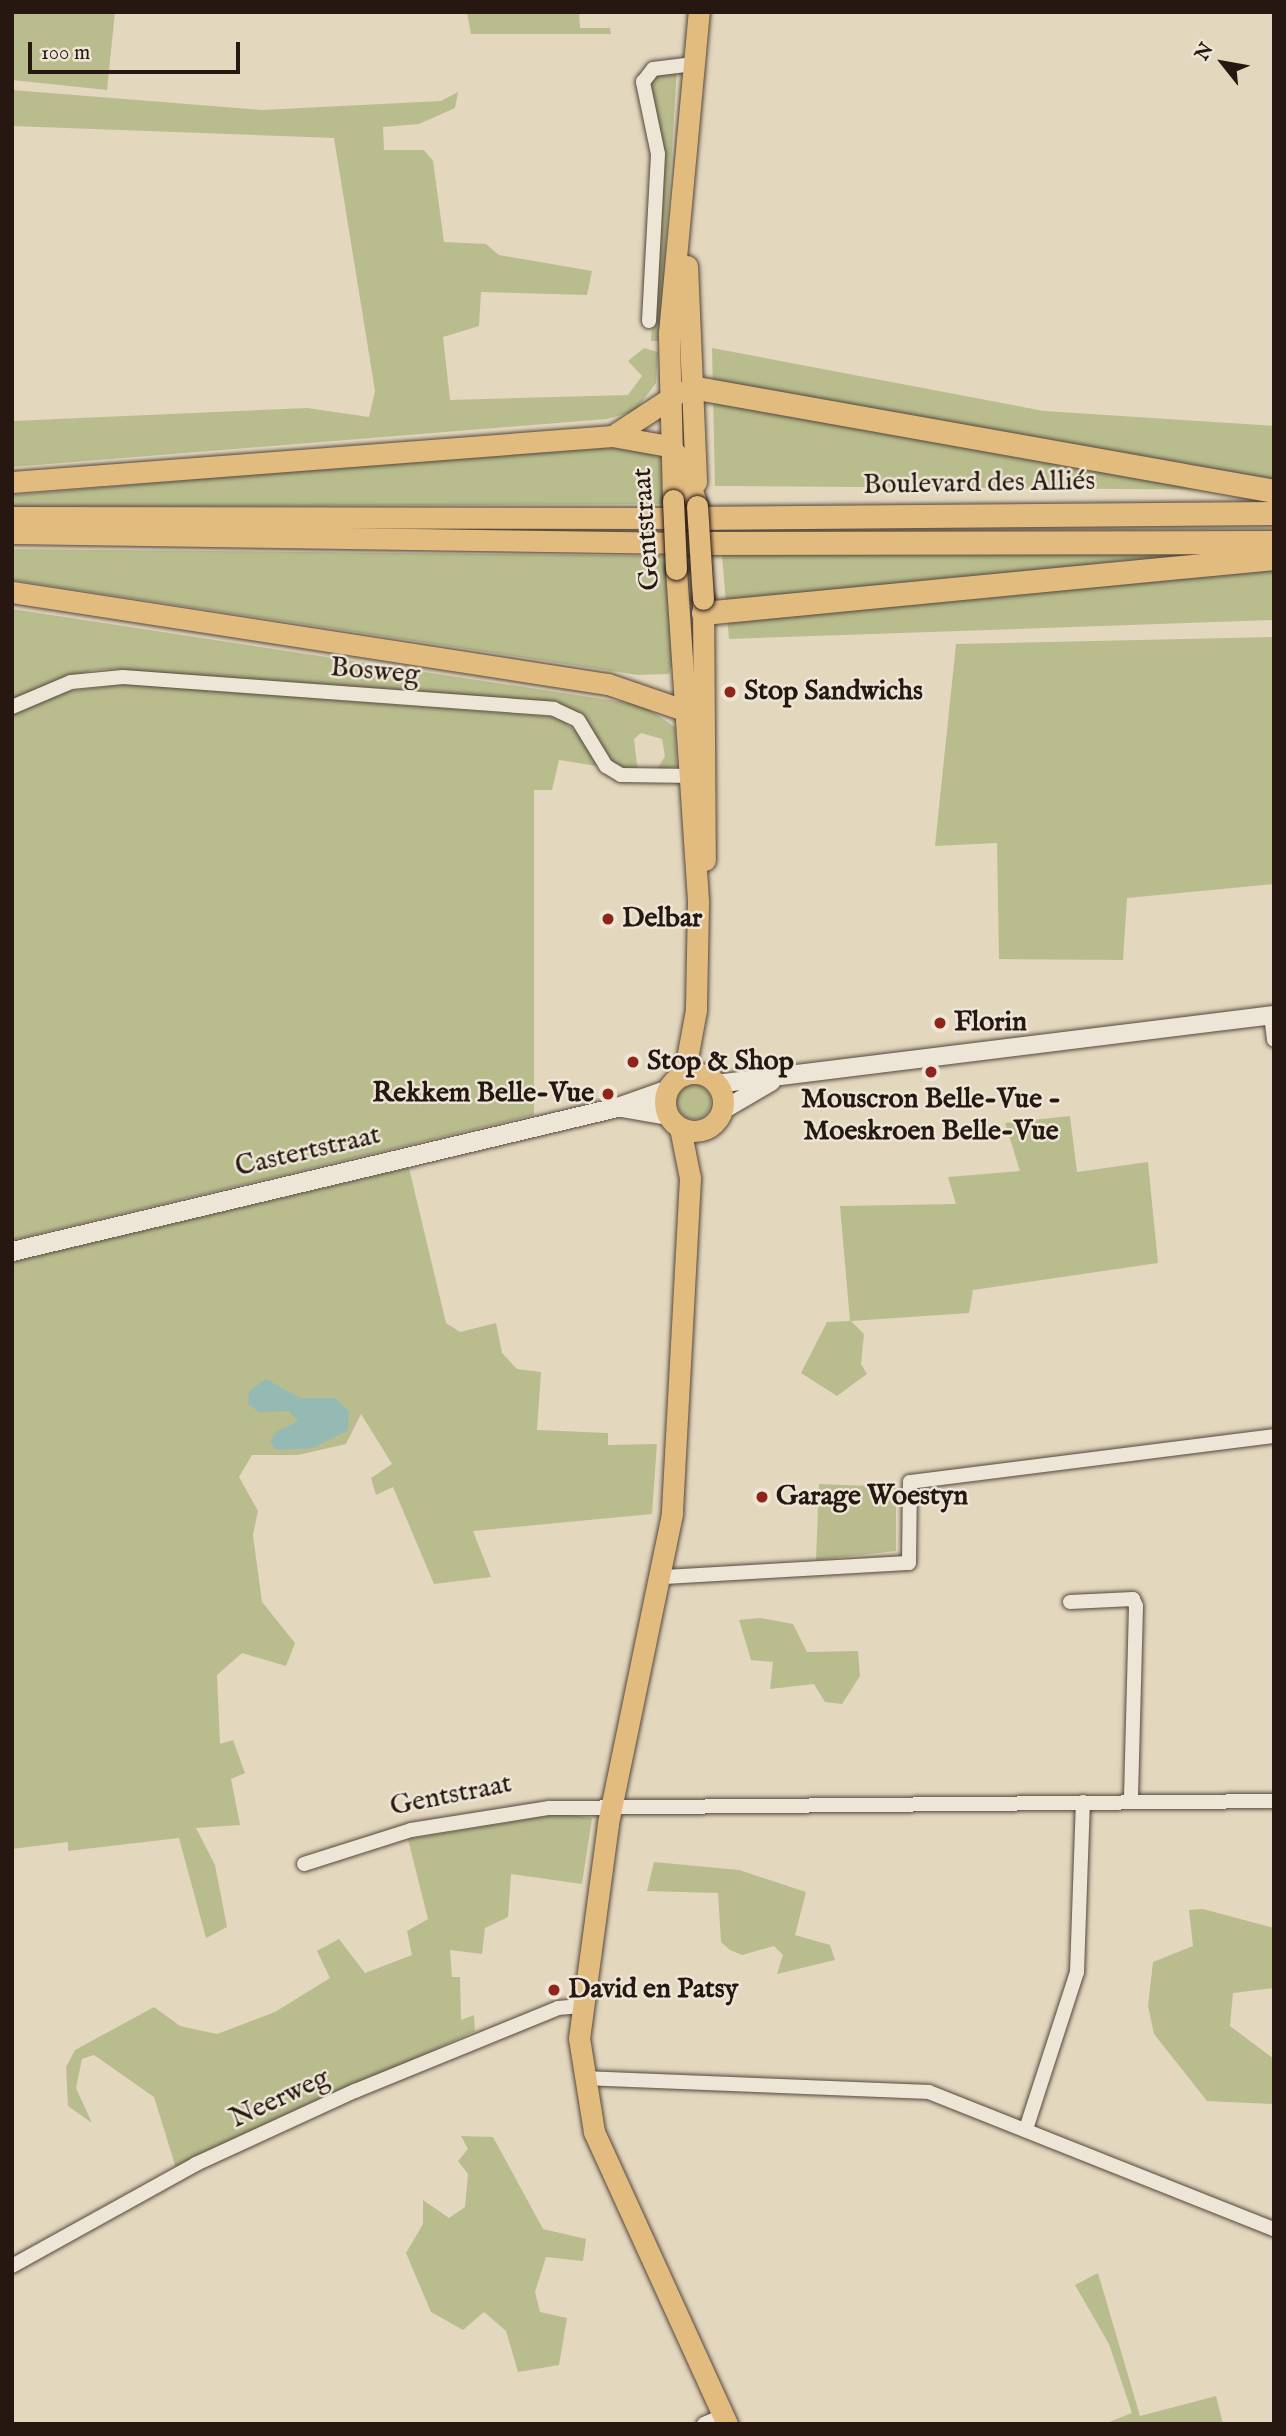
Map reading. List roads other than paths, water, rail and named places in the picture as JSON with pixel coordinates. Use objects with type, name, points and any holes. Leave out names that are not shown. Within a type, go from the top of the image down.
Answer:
[{"type":"highway","points":[[691,387],[1274,491]]},
{"type":"highway","name":"Boulevard des Alliés","points":[[691,512],[1274,513]]},
{"type":"highway","name":"Boulevard des Alliés","points":[[687,543],[1274,542]]},
{"type":"highway","points":[[694,603],[1274,558]]},
{"type":"main road","points":[[690,1178],[674,1121],[693,1080],[696,1010],[698,775],[703,654],[694,603],[691,512],[680,458],[691,387],[686,152],[699,12]]},
{"type":"main road","name":"Gentstraat","points":[[686,152],[667,399],[680,458],[676,569],[694,603],[684,679],[684,709],[698,775]]},
{"type":"main road","points":[[612,436],[667,399],[691,387]]},
{"type":"main road","points":[[12,482],[612,436],[680,458]]},
{"type":"main road","points":[[12,517],[691,512]]},
{"type":"main road","points":[[12,533],[687,543]]},
{"type":"main road","points":[[12,592],[608,684],[684,709]]},
{"type":"main road","points":[[608,684],[684,679],[703,654]]},
{"type":"main road","points":[[693,1080],[723,1110],[709,1127],[690,1178],[678,1450],[663,1577],[612,1804],[581,2006],[583,2078],[594,2132],[627,2203],[718,2421]]},
{"type":"main road","name":"Castertstraat","points":[[12,1251],[617,1107],[693,1080]]},
{"type":"main road","name":"Castertstraat","points":[[617,1107],[674,1121]]},
{"type":"main road","points":[[674,1121],[709,1127]]},
{"type":"street","points":[[649,321],[658,154],[643,82],[653,69],[694,64]]},
{"type":"street","name":"Bosweg","points":[[12,707],[71,682],[123,677],[554,709],[578,720],[606,766],[621,775],[698,775]]},
{"type":"street","points":[[693,1080],[774,1080],[1272,1015],[1274,1040]]},
{"type":"street","points":[[723,1110],[774,1080]]},
{"type":"street","points":[[663,1577],[909,1563],[910,1482],[1272,1435]]},
{"type":"street","points":[[1070,1602],[1133,1599],[1136,1606],[1131,1802]]},
{"type":"street","name":"Gentstraat","points":[[304,1864],[456,1820],[612,1804],[1274,1801]]},
{"type":"street","points":[[1026,2129],[1077,1972],[1083,1802]]},
{"type":"street","name":"Neerweg","points":[[12,2266],[196,2164],[334,2101],[558,2008],[581,2006]]},
{"type":"street","points":[[583,2078],[929,2092],[1274,2229]]},
{"type":"water","points":[[266,1379],[300,1398],[336,1398],[349,1412],[348,1430],[312,1448],[276,1450],[270,1442],[276,1432],[298,1421],[289,1411],[259,1412],[248,1404],[249,1391]]},
{"type":"place","name":"Stop Sandwichs","points":[[730,692]]},
{"type":"place","name":"Delbar","points":[[608,919]]},
{"type":"place","name":"Florin","points":[[940,1023]]},
{"type":"place","name":"Stop & Shop","points":[[633,1062]]},
{"type":"place","name":"Mouscron Belle-Vue - Moeskroen Belle-Vue","points":[[931,1072]]},
{"type":"place","name":"Rekkem Belle-Vue","points":[[608,1094]]},
{"type":"place","name":"Garage Woestyn","points":[[762,1497]]},
{"type":"place","name":"David en Patsy","points":[[554,1990]]}]
